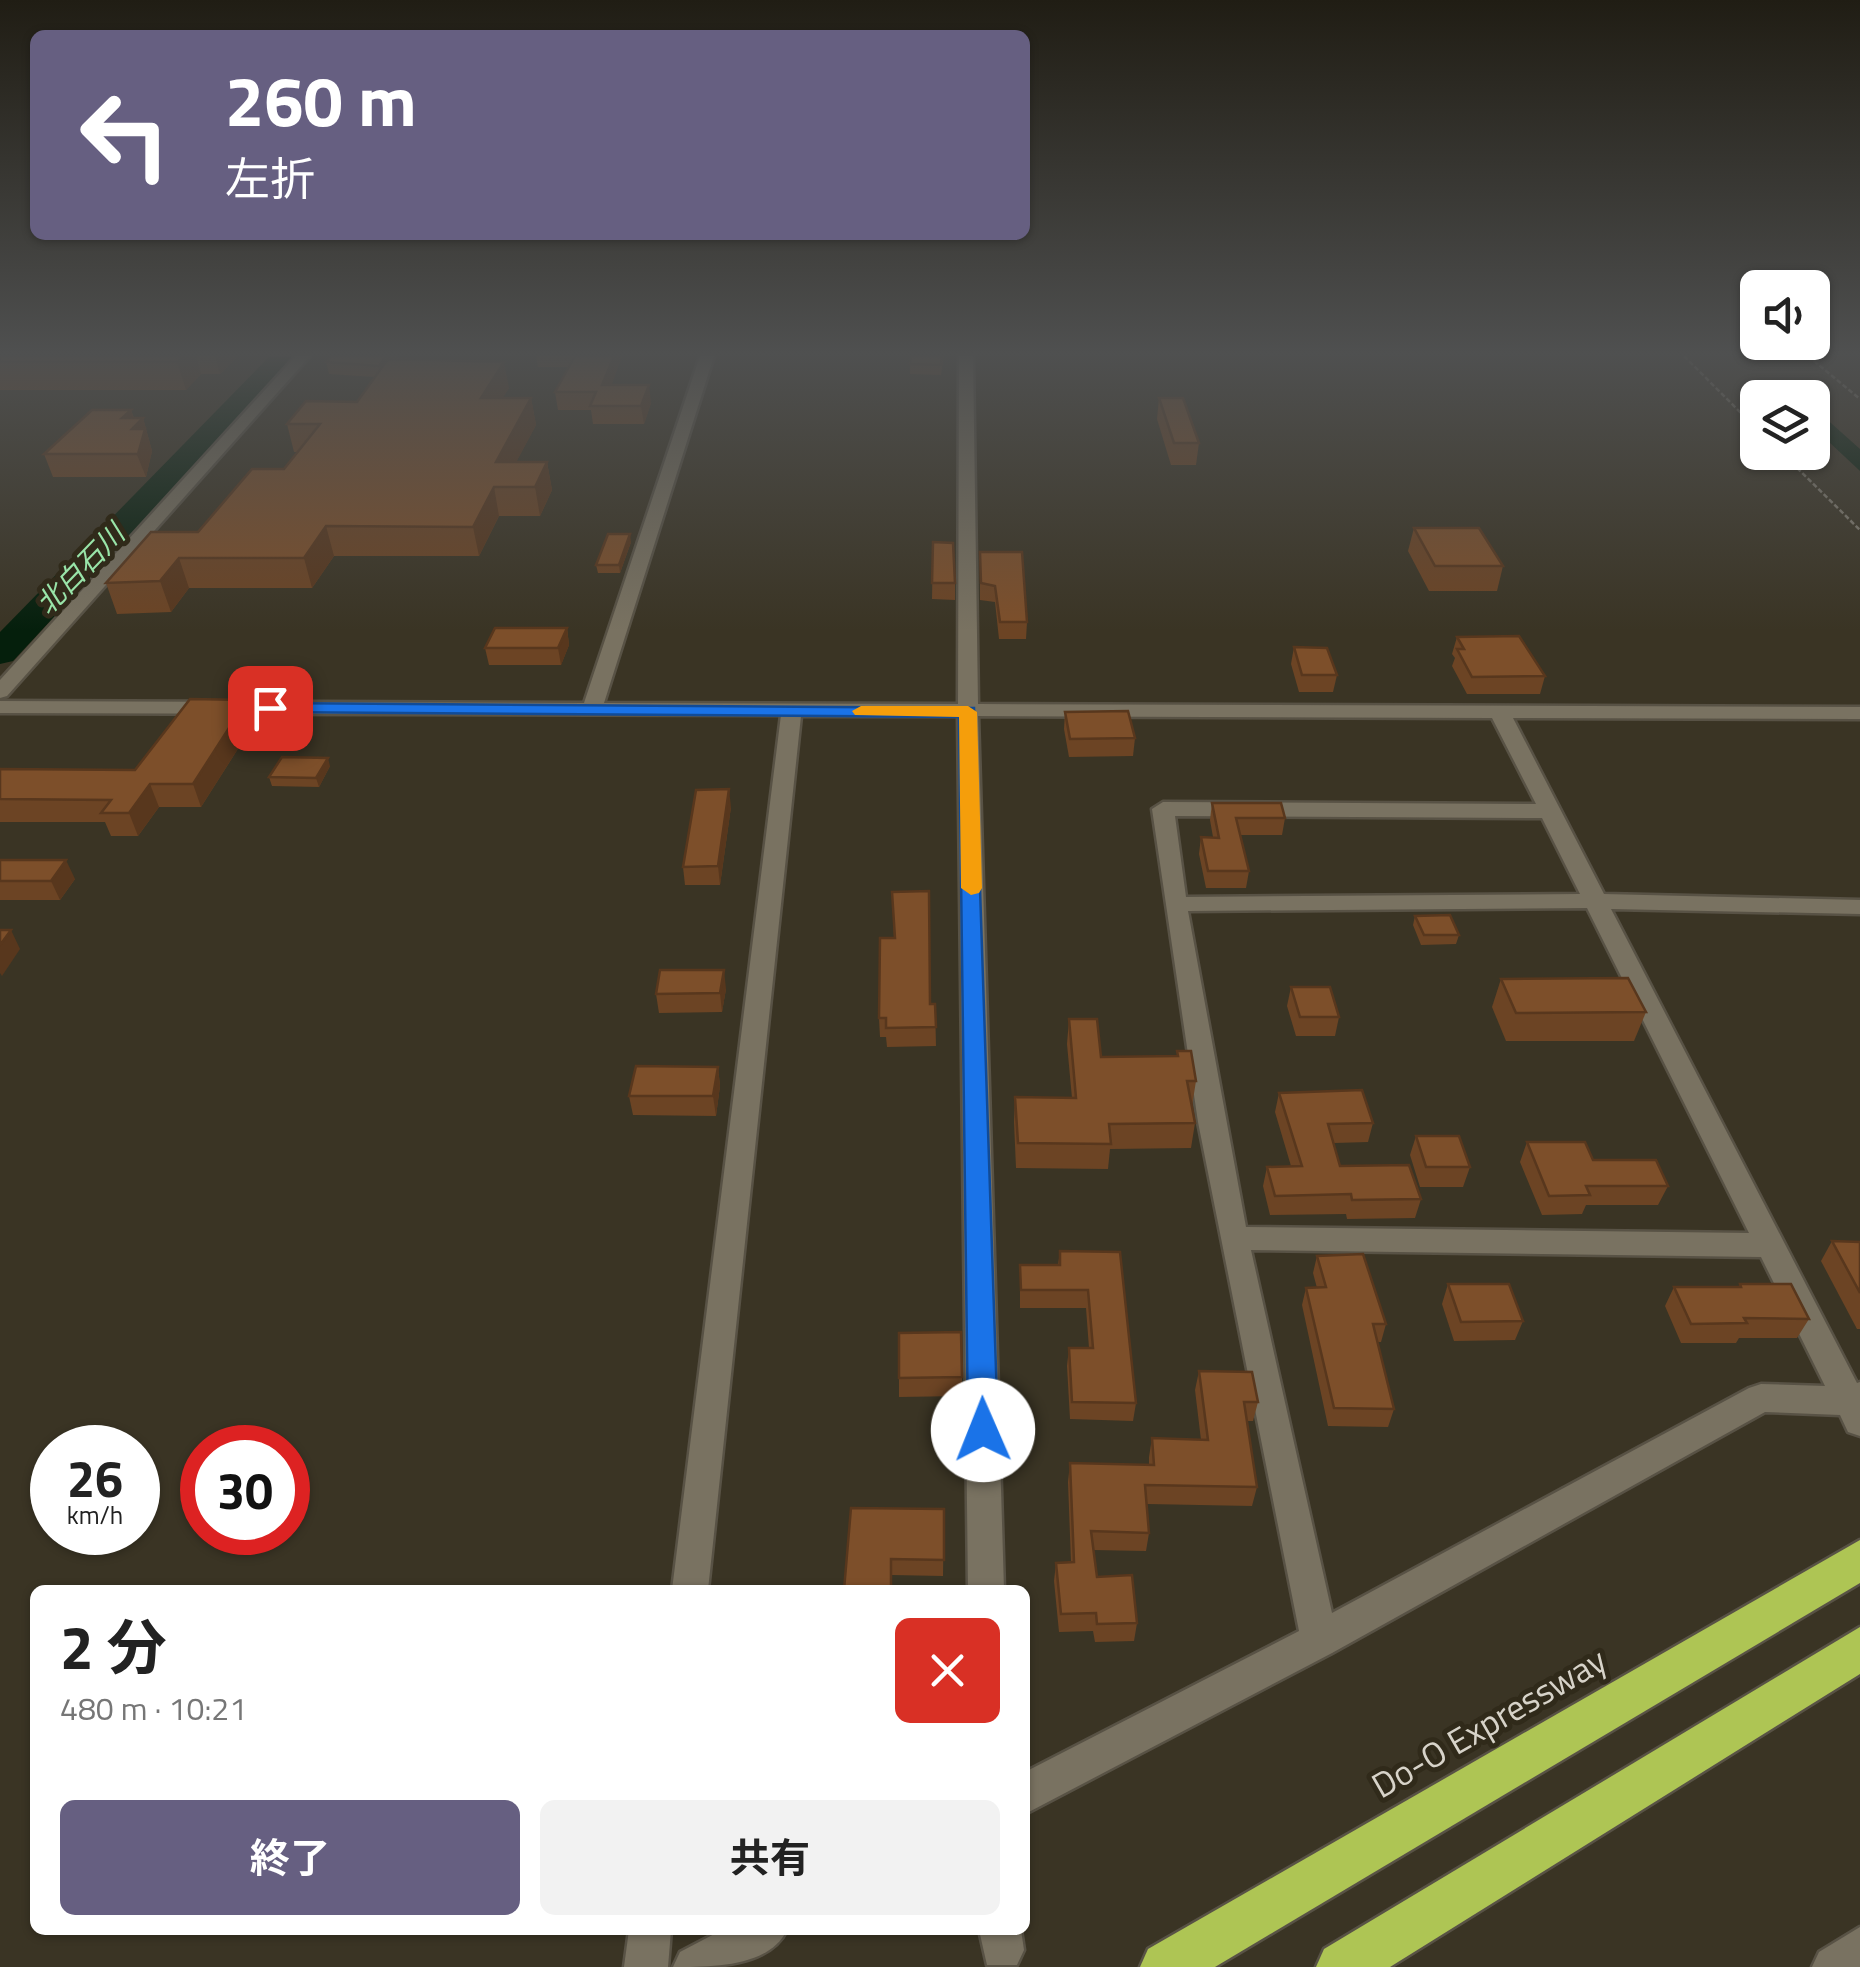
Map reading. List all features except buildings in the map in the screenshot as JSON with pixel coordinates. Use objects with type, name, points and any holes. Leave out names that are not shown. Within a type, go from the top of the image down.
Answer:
[{"type":"highway","name":"Do-O Expressway","points":[[1166,1967],[1860,1560]]},
{"type":"highway","points":[[1342,1967],[1860,1649]]},
{"type":"street","points":[[0,692],[220,448]]},
{"type":"street","points":[[592,710],[678,448]]},
{"type":"street","points":[[967,448],[968,712],[986,1585]]},
{"type":"street","points":[[0,707],[1860,713]]},
{"type":"street","points":[[691,1585],[792,711]]},
{"type":"street","points":[[1499,712],[1856,1407]]},
{"type":"street","points":[[1319,1640],[1235,1238],[1174,904],[1163,809],[1547,811]]},
{"type":"street","points":[[1174,904],[1595,901],[1860,907]]},
{"type":"street","points":[[1235,1238],[1771,1244]]},
{"type":"street","points":[[1030,1791],[1319,1640],[1760,1398],[1856,1407]]},
{"type":"street","points":[[646,1967],[649,1935]]},
{"type":"street","points":[[695,1967],[756,1935]]},
{"type":"street","points":[[1834,1967],[1860,1949]]},
{"type":"path","points":[[1799,470],[1860,530]]},
{"type":"shaded area","points":[[1835,448],[1859,448],[1860,471]]},
{"type":"waterway","name":"北白石川","points":[[0,653],[196,448]]},
{"type":"slow traffic","points":[[861,711],[968,712],[971,888]]},
{"type":"route","points":[[270,708],[968,712],[983,1430]]}]
